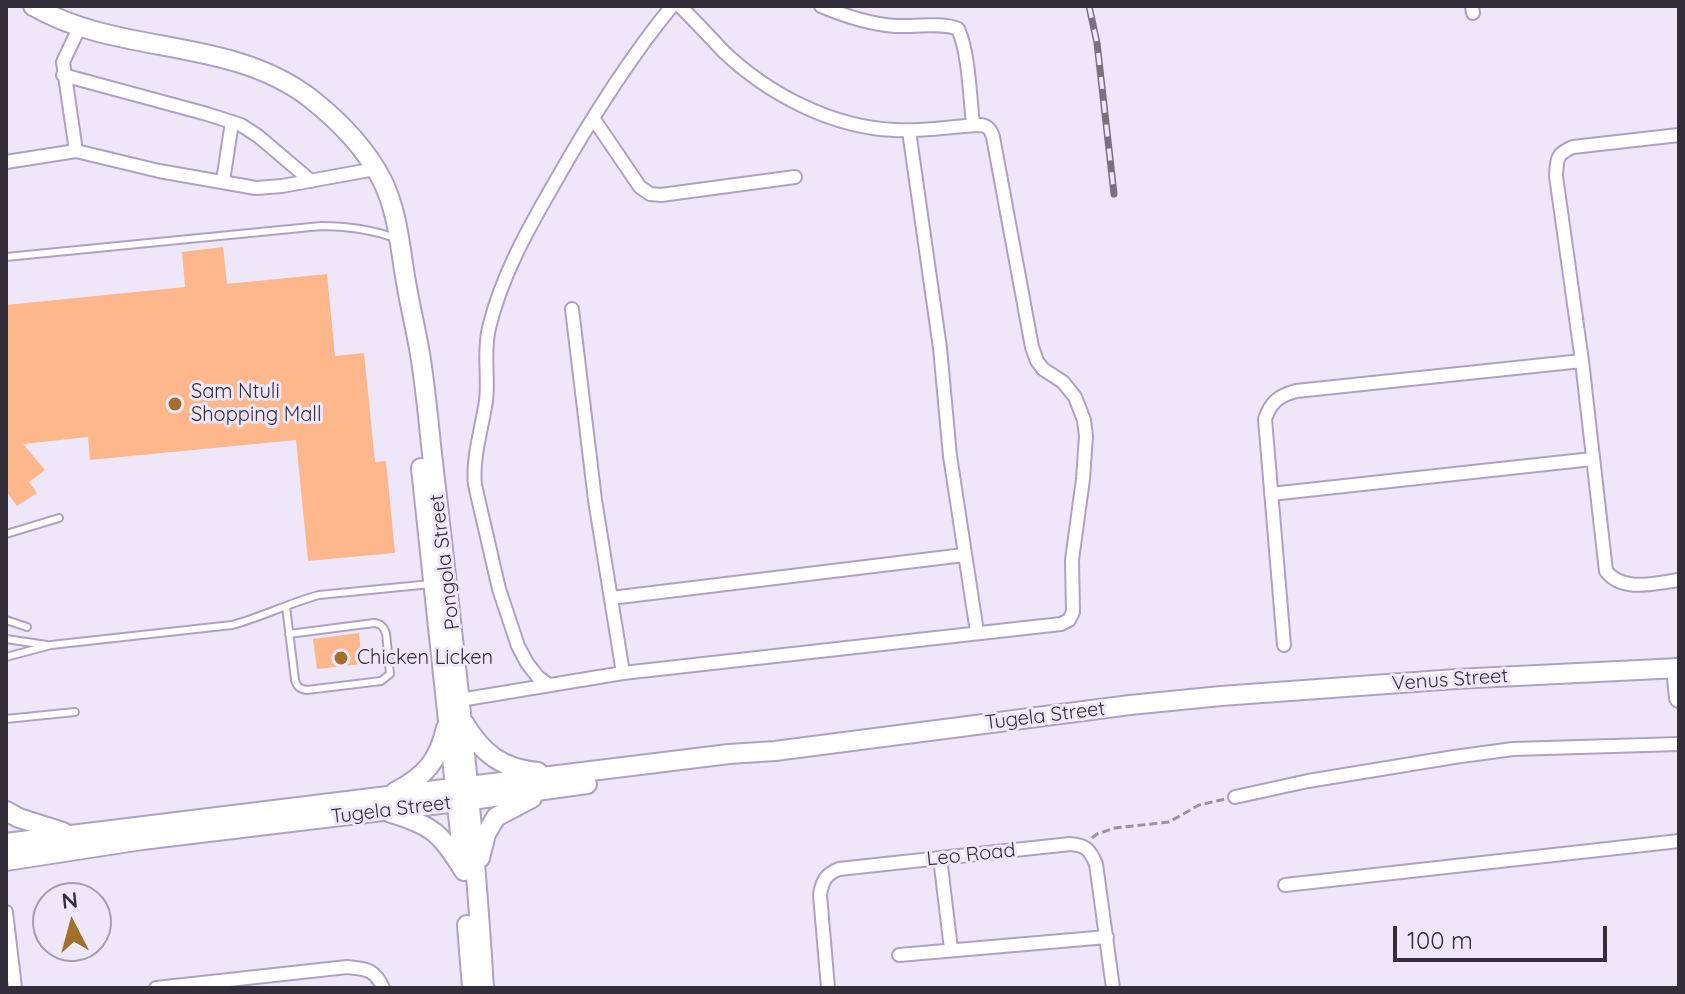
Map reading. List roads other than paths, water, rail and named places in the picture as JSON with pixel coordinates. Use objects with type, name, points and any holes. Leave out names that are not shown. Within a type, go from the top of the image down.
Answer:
[{"type":"street","name":"Pongola Street","points":[[33,6],[80,26],[120,38],[236,60],[275,77],[307,96],[333,117],[356,143],[382,181],[400,240],[406,282],[405,318],[440,583],[484,988]]},
{"type":"street","points":[[549,685],[538,677],[518,646],[499,589],[475,485],[486,397],[487,335],[500,291],[529,227],[593,118],[649,34],[672,6]]},
{"type":"street","points":[[460,700],[623,673],[1061,624],[1069,620],[1073,612],[1073,540],[1081,501],[1086,436],[1084,420],[1075,397],[1063,382],[1043,369],[1032,347],[990,130],[986,126],[973,125],[909,131],[869,128],[819,113],[772,89],[741,66],[680,6]]},
{"type":"street","points":[[821,6],[869,22],[958,29],[965,58],[973,125]]},
{"type":"street","points":[[76,151],[63,62],[80,26]]},
{"type":"street","points":[[63,75],[241,125],[311,181]]},
{"type":"street","points":[[593,118],[640,187],[650,194],[795,177]]},
{"type":"street","points":[[223,181],[232,122]]},
{"type":"street","points":[[909,131],[940,348],[950,456],[977,632]]},
{"type":"street","points":[[1679,135],[1573,147],[1558,157],[1556,176],[1582,361],[1606,571],[1613,580],[1633,585],[1679,580]]},
{"type":"street","points":[[6,162],[76,151],[159,171],[256,188],[375,169]]},
{"type":"street","points":[[572,309],[595,500],[623,673]]},
{"type":"street","points":[[1284,645],[1265,419],[1270,404],[1280,396],[1296,391],[1582,361]]},
{"type":"street","points":[[1271,494],[1592,459]]},
{"type":"street","points":[[611,598],[964,555]]},
{"type":"street","name":"Pongola Street","points":[[440,583],[460,700],[455,720]]},
{"type":"street","points":[[1678,668],[1679,698]]},
{"type":"street","name":"Venus Street","points":[[1221,696],[1456,679],[1678,668]]},
{"type":"street","name":"Tugela Street","points":[[6,857],[558,782],[641,777],[775,751],[1221,696]]},
{"type":"street","points":[[455,720],[488,754],[507,765],[558,782],[496,817],[470,872],[430,828],[385,804],[431,767],[455,720]]},
{"type":"street","points":[[1235,797],[1308,781],[1513,749],[1679,744]]},
{"type":"street","name":"Tugela Street","points":[[6,857],[70,834],[385,804]]},
{"type":"street","points":[[6,811],[70,834]]},
{"type":"street","points":[[1285,885],[1679,841]]},
{"type":"street","name":"Leo Road","points":[[828,988],[820,895],[828,874],[839,869],[1082,845],[1091,851],[1096,864],[1107,937]]},
{"type":"street","points":[[940,858],[951,949]]},
{"type":"street","name":"Pongola Street","points":[[470,872],[472,988]]},
{"type":"street","points":[[6,912],[15,988]]},
{"type":"street","points":[[899,955],[1107,937],[1113,988]]},
{"type":"street","points":[[156,988],[210,985],[347,967],[376,974],[383,988]]},
{"type":"lane","points":[[6,257],[321,226],[372,230],[400,240]]},
{"type":"lane","points":[[6,534],[59,518]]},
{"type":"lane","points":[[6,657],[51,645],[232,625],[319,595],[440,583]]},
{"type":"lane","points":[[286,606],[289,634],[295,680],[301,689],[381,681],[390,674],[386,633],[379,624],[289,634]]},
{"type":"lane","points":[[6,620],[27,627]]},
{"type":"lane","points":[[6,639],[51,645]]},
{"type":"lane","points":[[6,719],[75,712]]},
{"type":"railway","points":[[1089,6],[1097,43],[1114,194]]},
{"type":"place","name":"Sam Ntuli Shopping Mall","points":[[175,404]]},
{"type":"place","name":"Chicken Licken","points":[[341,658]]}]
